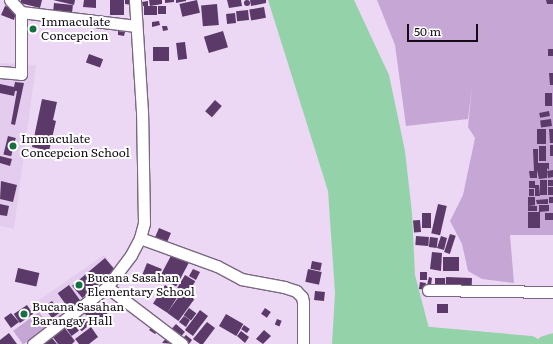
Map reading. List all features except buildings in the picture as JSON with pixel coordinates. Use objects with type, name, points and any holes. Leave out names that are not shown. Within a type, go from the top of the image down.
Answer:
[{"type":"street","points":[[10,0],[21,12],[136,26]]},
{"type":"street","points":[[33,344],[107,287],[131,255],[140,238],[144,223],[142,112],[135,0]]},
{"type":"street","points":[[0,72],[20,74],[21,12]]},
{"type":"street","points":[[140,238],[217,266],[241,279],[284,287],[296,291],[302,296],[303,302],[303,344]]},
{"type":"street","points":[[107,287],[182,344]]},
{"type":"street","points":[[428,290],[553,292]]},
{"type":"shaded area","points":[[268,0],[354,0],[389,75],[405,151],[412,213],[415,275],[431,336],[430,344],[332,344],[335,293],[328,191]]},
{"type":"shaded area","points":[[377,0],[553,0],[553,235],[510,235],[514,283],[482,279],[468,271],[462,244],[450,221],[463,195],[475,138],[468,127],[472,87],[468,119],[406,126],[395,45]]},
{"type":"shaded area","name":"Immaculate Concepcion School","points":[[0,63],[36,65],[14,229],[0,226]]},
{"type":"shaded area","name":"Bucana Sasahan Elementary School","points":[[104,255],[117,271],[54,322],[39,300]]},
{"type":"shaded area","points":[[39,312],[49,326],[24,344],[13,331]]},
{"type":"waterway","points":[[407,333],[531,344]]},
{"type":"waterway","points":[[544,344],[553,341]]},
{"type":"place","name":"Immaculate Concepcion","points":[[33,29]]},
{"type":"place","name":"Immaculate Concepcion School","points":[[13,146]]},
{"type":"place","name":"Bucana Sasahan Elementary School","points":[[79,285]]},
{"type":"place","name":"Bucana Sasahan Barangay Hall","points":[[24,314]]}]
